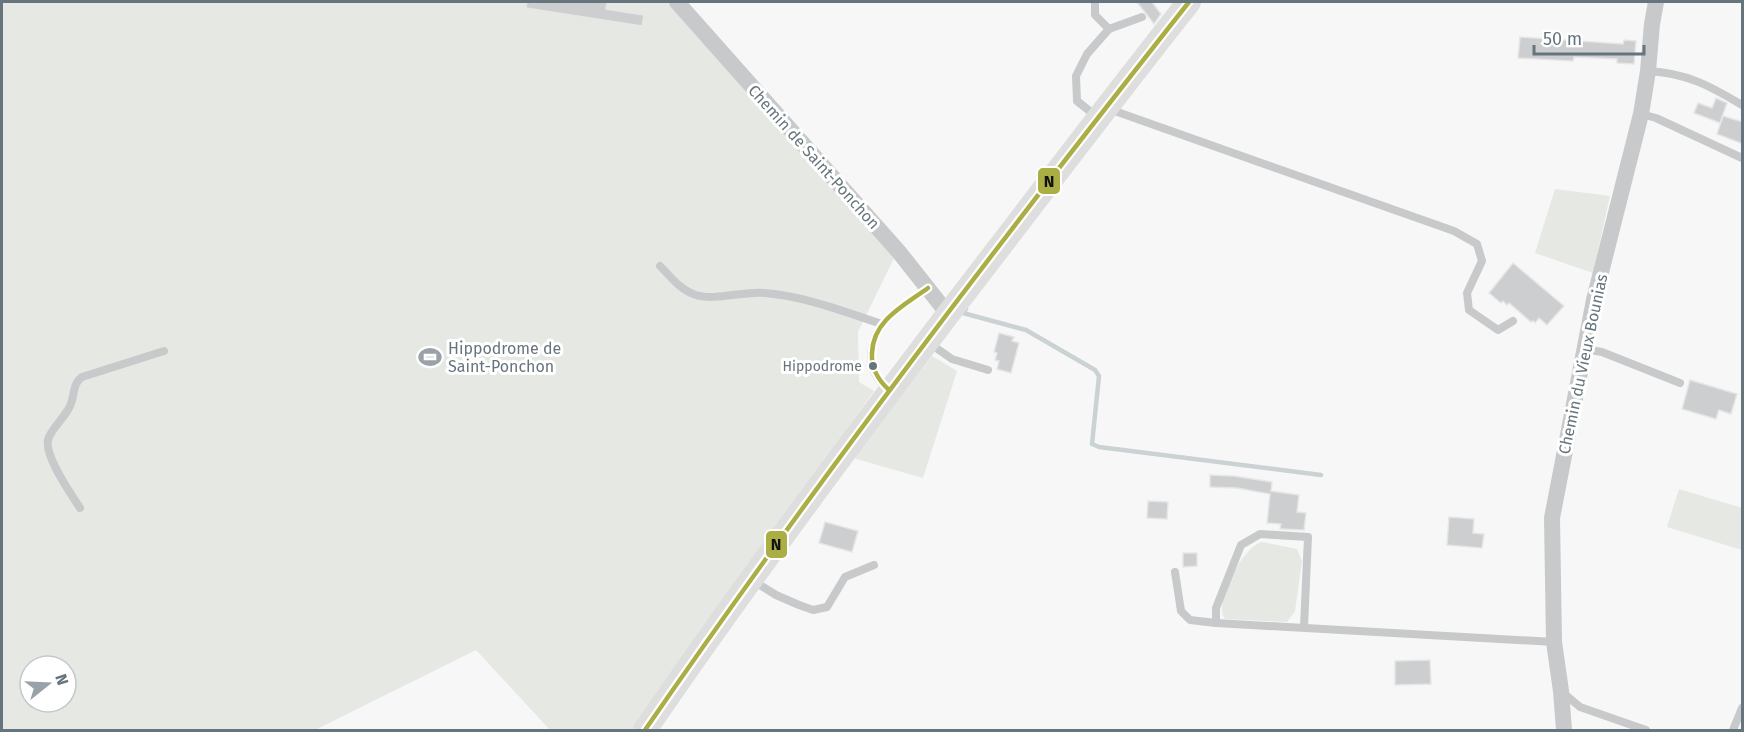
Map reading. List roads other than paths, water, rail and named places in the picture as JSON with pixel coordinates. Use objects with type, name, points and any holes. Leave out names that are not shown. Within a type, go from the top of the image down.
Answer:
[{"type":"main road","points":[[645,730],[889,390],[1101,112],[1189,2]]},
{"type":"street","name":"Chemin du Vieux Bounias","points":[[1564,730],[1554,642],[1552,518],[1594,300],[1641,114],[1656,2]]},
{"type":"street","name":"Chemin de Saint-Ponchon","points":[[680,3],[899,252],[948,314]]},
{"type":"lane","points":[[1095,2],[1095,15],[1109,29]]},
{"type":"lane","points":[[1142,16],[1109,29],[1087,54],[1076,76],[1077,101],[1101,112],[1454,231],[1477,244],[1482,261],[1467,293],[1469,310],[1498,330],[1513,321]]},
{"type":"lane","points":[[1648,71],[1669,72],[1710,86],[1743,105]]},
{"type":"lane","points":[[1641,114],[1656,118],[1743,158]]},
{"type":"lane","points":[[660,266],[683,289],[697,296],[711,297],[746,292],[775,294],[830,307],[882,324]]},
{"type":"lane","points":[[889,390],[877,378],[872,366],[870,353],[874,340],[882,324],[928,288]]},
{"type":"lane","points":[[927,342],[952,358],[988,370]]},
{"type":"lane","points":[[1585,349],[1602,352],[1680,383]]},
{"type":"lane","points":[[80,508],[48,452],[47,444],[49,436],[71,406],[76,383],[82,377],[164,351]]},
{"type":"lane","points":[[1216,623],[1216,608],[1241,545],[1260,534],[1308,537],[1304,627]]},
{"type":"lane","points":[[752,579],[776,595],[813,610],[827,607],[845,577],[874,565]]},
{"type":"lane","points":[[1175,572],[1181,612],[1190,620],[1554,642]]},
{"type":"lane","points":[[1561,691],[1580,706],[1646,730]]},
{"type":"lane","points":[[1733,730],[1743,708]]},
{"type":"waterway","points":[[966,309],[963,313],[1026,330],[1095,370],[1099,376],[1092,444],[1099,447],[1321,475]]},
{"type":"place","name":"Hippodrome de Saint-Ponchon","points":[[430,357]]},
{"type":"place","name":"Hippodrome","points":[[873,366]]}]
